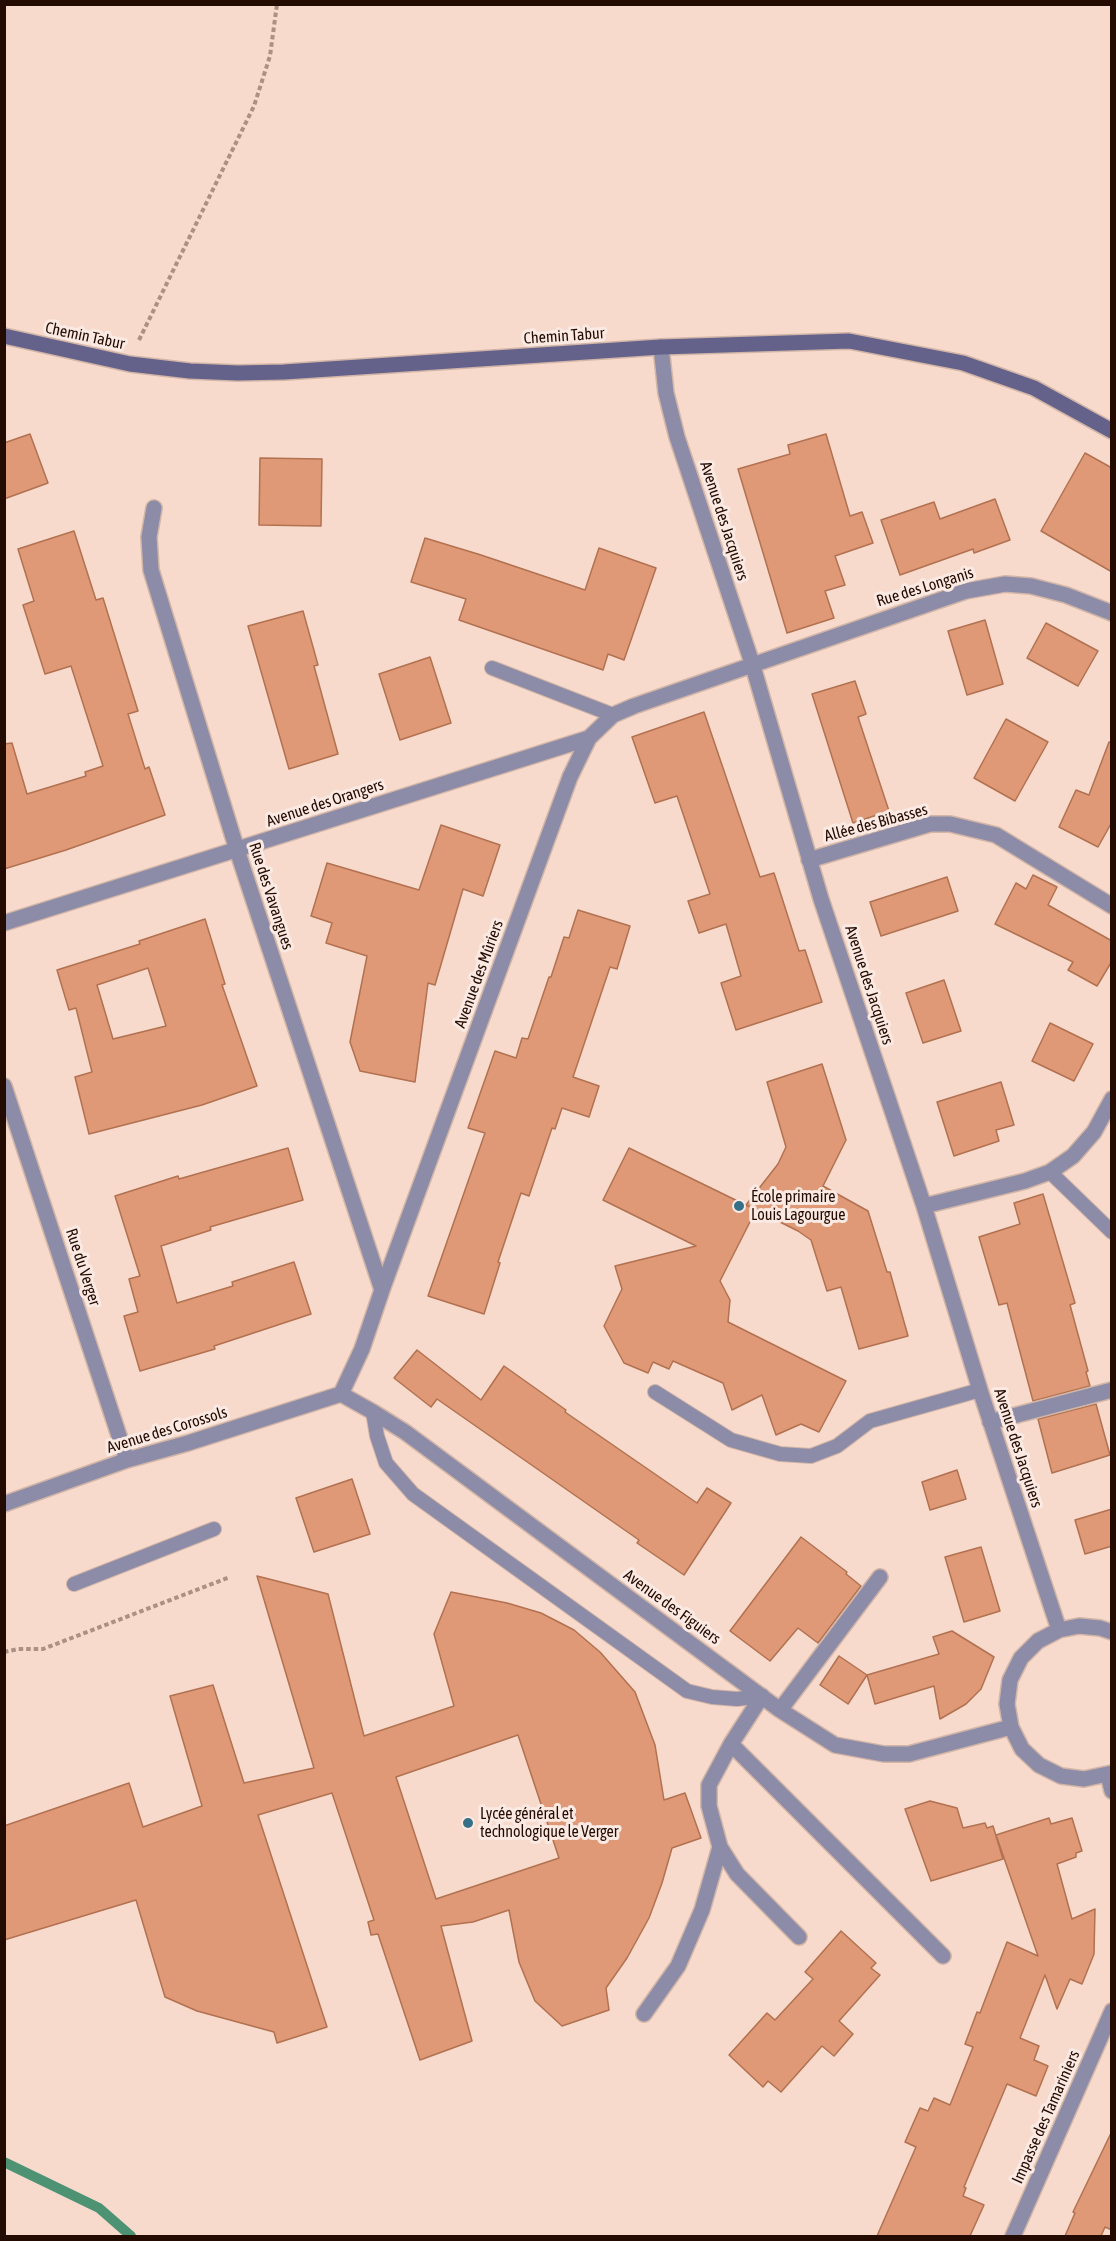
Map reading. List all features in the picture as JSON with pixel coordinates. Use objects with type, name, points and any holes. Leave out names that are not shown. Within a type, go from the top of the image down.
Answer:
[{"type":"main road","name":"Chemin Tabur","points":[[4,336],[130,364],[190,370],[284,372],[661,347],[849,341],[963,363],[1034,388],[1112,431]]},
{"type":"street","name":"Avenue des Jacquiers","points":[[661,347],[666,393],[677,437],[752,663],[809,860],[924,1206],[990,1422],[1059,1630]]},
{"type":"street","name":"Rue des Vavangues","points":[[154,508],[148,537],[151,570],[237,850],[382,1290]]},
{"type":"street","name":"Rue des Longanis","points":[[752,663],[966,591],[1005,584],[1031,586],[1066,595],[1112,613]]},
{"type":"street","name":"Avenue des Mûriers","points":[[341,1394],[363,1349],[382,1290],[570,777],[589,738],[613,715],[752,663]]},
{"type":"street","name":"Avenue des Orangers","points":[[4,923],[589,738]]},
{"type":"street","name":"Allée des Bibasses","points":[[809,860],[930,824],[950,824],[996,835],[1112,906]]},
{"type":"street","name":"Rue du Verger","points":[[4,1086],[127,1460]]},
{"type":"street","points":[[924,1206],[1025,1181],[1050,1172],[1073,1156],[1094,1132],[1112,1099]]},
{"type":"street","points":[[990,1422],[1112,1390]]},
{"type":"street","name":"Avenue des Corossols","points":[[4,1504],[127,1460],[341,1394]]},
{"type":"street","name":"Avenue des Figuiers","points":[[341,1394],[415,1439],[780,1710],[835,1745],[884,1754],[909,1754],[1011,1727]]},
{"type":"street","points":[[780,1710],[880,1577]]},
{"type":"street","points":[[1112,1632],[1079,1626],[1059,1630],[1038,1641],[1021,1658],[1010,1680],[1007,1704],[1011,1727],[1022,1749],[1039,1765],[1061,1776],[1084,1779],[1110,1774],[1112,1791]]},
{"type":"street","points":[[762,1696],[730,1744],[709,1785],[709,1806],[720,1847],[737,1874],[799,1937]]},
{"type":"street","points":[[730,1744],[943,1956]]},
{"type":"street","points":[[644,2014],[678,1966],[702,1910],[720,1847]]},
{"type":"street","name":"Impasse des Tamariniers","points":[[1013,2236],[1112,2012]]},
{"type":"lane","points":[[492,668],[613,715]]},
{"type":"lane","points":[[1050,1172],[1112,1232]]},
{"type":"lane","points":[[655,1392],[731,1440],[780,1454],[811,1456],[837,1446],[870,1421],[980,1390]]},
{"type":"lane","points":[[374,1412],[377,1436],[386,1463],[413,1494],[687,1691],[712,1697],[737,1699],[762,1696]]},
{"type":"lane","points":[[74,1584],[214,1529]]},
{"type":"path","points":[[130,364],[142,332],[254,106],[270,56],[277,4]]},
{"type":"path","points":[[4,1652],[18,1649],[43,1649],[230,1577]]},
{"type":"building","points":[[30,434],[48,483],[4,499],[4,443]]},
{"type":"building","points":[[826,434],[850,516],[862,512],[873,543],[835,556],[845,585],[825,591],[834,618],[787,633],[738,469],[790,454],[788,445]]},
{"type":"building","points":[[1085,453],[1112,468],[1112,572],[1041,531]]},
{"type":"building","points":[[260,458],[322,459],[321,526],[259,525]]},
{"type":"building","points":[[995,499],[1010,540],[974,553],[973,549],[900,575],[881,520],[934,502],[940,519]]},
{"type":"building","points":[[74,531],[96,600],[103,598],[138,711],[128,714],[145,769],[149,767],[165,815],[4,869],[4,744],[12,743],[27,794],[86,776],[85,772],[103,766],[71,666],[45,674],[23,605],[34,601],[18,549]]},
{"type":"building","points":[[425,538],[585,590],[599,548],[656,568],[624,660],[608,654],[603,670],[459,620],[466,599],[411,582]]},
{"type":"building","points":[[303,611],[318,665],[314,666],[338,754],[289,769],[248,626]]},
{"type":"building","points":[[985,620],[1003,684],[967,695],[948,631]]},
{"type":"building","points":[[1046,623],[1098,651],[1078,686],[1027,658]]},
{"type":"building","points":[[430,657],[451,723],[400,740],[379,674]]},
{"type":"building","points":[[855,681],[866,714],[858,717],[889,811],[853,823],[812,694]]},
{"type":"building","points":[[704,712],[760,877],[774,873],[799,951],[805,950],[822,1002],[736,1030],[721,983],[741,976],[726,924],[699,933],[688,901],[710,894],[677,796],[655,803],[632,737]]},
{"type":"building","points":[[1006,719],[1048,742],[1015,801],[974,778]]},
{"type":"building","points":[[1109,742],[1112,743],[1112,822],[1098,847],[1059,827],[1076,790],[1089,795]]},
{"type":"building","points":[[441,825],[500,845],[483,896],[463,889],[435,985],[428,983],[415,1082],[360,1071],[350,1042],[367,956],[326,943],[332,923],[311,916],[327,863],[419,890]]},
{"type":"building","points":[[1033,875],[1057,887],[1048,905],[1112,941],[1112,961],[1097,986],[1068,970],[1073,962],[995,924],[1016,883],[1026,889]]},
{"type":"building","points":[[947,877],[958,911],[881,936],[870,902]]},
{"type":"building","points":[[578,910],[630,926],[617,969],[610,967],[573,1077],[599,1086],[589,1117],[562,1108],[555,1129],[552,1128],[529,1196],[521,1193],[498,1262],[500,1263],[484,1314],[428,1296],[485,1133],[468,1128],[495,1051],[516,1058],[522,1038],[528,1039],[564,937],[569,938]]},
{"type":"building","points":[[205,919],[225,984],[222,985],[257,1086],[202,1105],[89,1134],[75,1077],[92,1072],[76,1008],[69,1010],[57,970],[140,944],[139,941]],"holes":[[[148,968],[166,1026],[113,1039],[97,985]]]},
{"type":"building","points":[[944,980],[961,1031],[923,1043],[906,993]]},
{"type":"building","points":[[1050,1023],[1093,1044],[1074,1081],[1032,1061]]},
{"type":"building","points":[[822,1064],[846,1140],[823,1186],[868,1211],[887,1272],[890,1272],[908,1336],[859,1349],[841,1287],[827,1291],[811,1240],[746,1205],[778,1164],[786,1147],[767,1082]]},
{"type":"building","points":[[1001,1082],[1014,1125],[996,1130],[999,1141],[954,1156],[937,1102]]},
{"type":"building","points":[[288,1148],[303,1200],[210,1227],[211,1230],[161,1246],[177,1303],[233,1286],[232,1282],[294,1262],[311,1314],[214,1346],[215,1349],[140,1371],[124,1316],[138,1312],[129,1279],[140,1276],[115,1196],[178,1176],[179,1179]]},
{"type":"building","points":[[629,1148],[756,1210],[720,1281],[730,1300],[728,1322],[846,1381],[819,1432],[801,1424],[776,1435],[762,1395],[732,1410],[723,1383],[673,1361],[669,1369],[653,1362],[648,1373],[624,1363],[604,1326],[622,1289],[615,1266],[696,1246],[603,1200]]},
{"type":"building","points":[[1043,1194],[1075,1303],[1070,1305],[1090,1386],[1033,1401],[1007,1303],[999,1305],[979,1237],[1020,1224],[1014,1203]]},
{"type":"building","points":[[417,1350],[481,1400],[504,1366],[566,1410],[565,1412],[697,1503],[707,1488],[731,1503],[684,1575],[637,1543],[639,1540],[437,1399],[431,1407],[394,1378]]},
{"type":"building","points":[[1096,1404],[1110,1455],[1052,1473],[1038,1419]]},
{"type":"building","points":[[957,1470],[966,1499],[930,1510],[922,1482]]},
{"type":"building","points":[[352,1479],[370,1534],[314,1552],[296,1498]]},
{"type":"building","points":[[1112,1509],[1112,1546],[1085,1554],[1075,1520]]},
{"type":"building","points":[[801,1537],[847,1572],[846,1574],[861,1586],[818,1643],[798,1628],[770,1661],[730,1631]]},
{"type":"building","points":[[981,1547],[1000,1611],[964,1622],[945,1557]]},
{"type":"building","points":[[257,1576],[328,1594],[364,1736],[454,1706],[434,1634],[451,1592],[507,1603],[541,1613],[574,1630],[600,1652],[635,1692],[655,1745],[664,1800],[685,1793],[701,1838],[672,1848],[649,1918],[627,1958],[606,1988],[609,2010],[562,2026],[535,2001],[519,1962],[509,1910],[473,1922],[441,1926],[472,2041],[420,2060],[378,1934],[371,1935],[368,1922],[374,1920],[332,1793],[258,1815],[327,2027],[277,2043],[274,2032],[197,2011],[165,1997],[136,1900],[4,1940],[4,1826],[129,1783],[143,1827],[202,1806],[170,1696],[213,1685],[244,1783],[314,1768]],"holes":[[[518,1735],[559,1858],[436,1899],[396,1777]]]},
{"type":"building","points":[[952,1631],[994,1657],[981,1689],[966,1704],[940,1719],[934,1686],[875,1704],[867,1675],[939,1654],[933,1637]]},
{"type":"building","points":[[839,1656],[867,1675],[848,1704],[820,1685]]},
{"type":"building","points":[[930,1801],[957,1808],[963,1828],[985,1823],[987,1828],[993,1826],[1003,1859],[931,1881],[905,1809]]},
{"type":"building","points":[[1049,1818],[1051,1824],[1072,1818],[1082,1851],[1076,1853],[1076,1857],[1057,1864],[1072,1919],[1095,1909],[1094,1954],[1082,1984],[1070,1979],[1057,2009],[1045,1975],[1020,2038],[1039,2046],[1034,2060],[1048,2066],[1036,2096],[1007,2084],[964,2187],[966,2188],[963,2196],[984,2205],[970,2236],[877,2236],[916,2147],[905,2142],[920,2108],[928,2111],[934,2098],[950,2105],[973,2047],[965,2044],[977,2012],[980,2013],[1007,1942],[1038,1956],[996,1835]]},
{"type":"building","points":[[841,1931],[876,1963],[871,1968],[880,1975],[839,2021],[853,2034],[834,2056],[822,2046],[781,2092],[768,2081],[763,2087],[729,2055],[767,2013],[775,2020],[813,1979],[805,1972]]},
{"type":"building","points":[[1112,2131],[1112,2230],[1105,2227],[1101,2236],[1065,2236],[1075,2213],[1073,2212]]},
{"type":"waterway","points":[[4,2162],[99,2208],[131,2236]]},
{"type":"place","name":"École primaire Louis Lagourgue","points":[[739,1206]]},
{"type":"place","name":"Lycée général et technologique le Verger","points":[[468,1823]]}]
